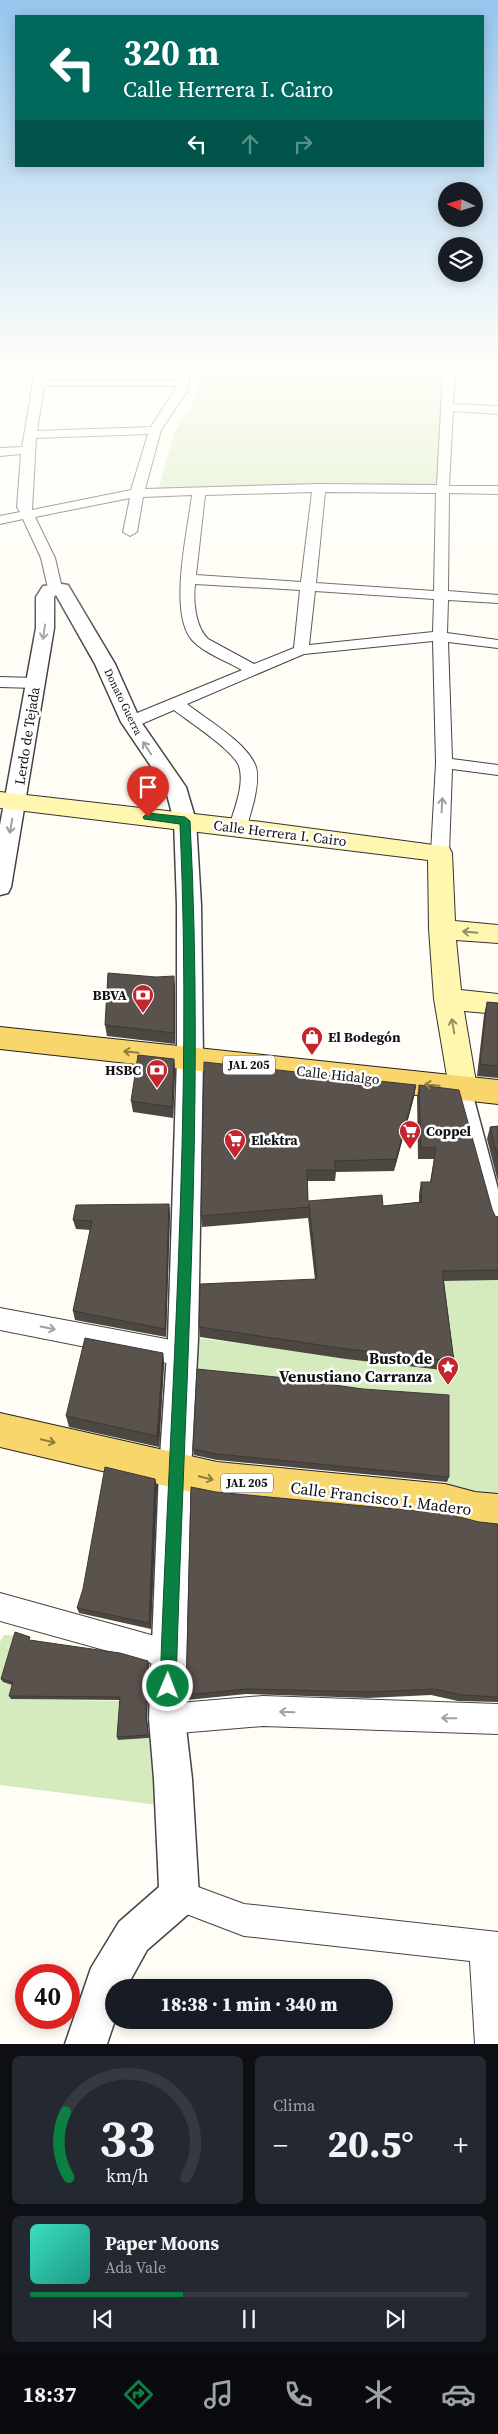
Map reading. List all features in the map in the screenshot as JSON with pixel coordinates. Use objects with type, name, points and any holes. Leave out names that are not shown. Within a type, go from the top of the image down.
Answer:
[{"type":"main road","name":"Calle Herrera I. Cairo","points":[[8,801],[238,827],[440,854]]},
{"type":"main road","points":[[440,854],[442,929],[448,999],[463,1088]]},
{"type":"main road","points":[[442,929],[498,934]]},
{"type":"main road","points":[[448,999],[498,1004]]},
{"type":"main road","name":"Calle Hidalgo","points":[[0,1038],[498,1092]]},
{"type":"main road","name":"Calle Francisco I. Madero","points":[[0,1430],[217,1480],[445,1502],[475,1510],[498,1512]]},
{"type":"street","points":[[27,465],[26,511],[48,558],[55,588]]},
{"type":"street","points":[[130,532],[136,494],[144,465]]},
{"type":"street","points":[[440,854],[444,762],[440,636],[444,465]]},
{"type":"street","points":[[301,650],[310,586],[319,488]]},
{"type":"street","points":[[0,520],[26,511],[136,494],[319,488],[498,490]]},
{"type":"street","points":[[199,493],[188,612],[197,636],[203,642],[252,669]]},
{"type":"street","points":[[0,506],[26,511]]},
{"type":"street","points":[[190,579],[498,599]]},
{"type":"street","name":"Lerdo de Tejada","points":[[0,888],[8,801],[35,683],[45,628],[45,597],[49,590],[55,588]]},
{"type":"street","name":"Donato Guerra","points":[[55,588],[62,589],[65,592],[72,610],[105,664],[131,722],[175,788],[185,821],[189,905],[190,1058],[182,1354],[175,1471],[167,1719],[173,1779],[179,1896]]},
{"type":"street","points":[[131,722],[177,704],[252,669],[301,650],[440,636],[498,644]]},
{"type":"street","points":[[0,682],[35,683]]},
{"type":"street","points":[[177,704],[238,753],[247,765],[248,780],[238,827]]},
{"type":"street","points":[[444,762],[498,770]]},
{"type":"street","points":[[463,1088],[498,1220]]},
{"type":"street","points":[[0,1319],[182,1354]]},
{"type":"street","points":[[0,1608],[169,1654]]},
{"type":"street","points":[[167,1719],[263,1711],[498,1719]]},
{"type":"street","points":[[86,2044],[106,1982],[132,1936],[179,1896],[244,1920],[491,1947],[492,2044]]},
{"type":"green space","points":[[165,465],[440,465],[439,485],[331,484],[158,491]]},
{"type":"green space","points":[[498,1280],[498,1510],[445,1502],[449,1446],[240,1380],[192,1375],[183,1336],[451,1370],[439,1281]]},
{"type":"green space","points":[[4,1635],[18,1636],[3,1682],[16,1686],[12,1699],[122,1701],[118,1740],[161,1738],[166,1806],[0,1785],[0,1642]]},
{"type":"building","name":"BBVA","points":[[108,973],[156,977],[174,976],[174,1033],[105,1025]]},
{"type":"building","points":[[487,1002],[498,1003],[498,1066],[480,1064]]},
{"type":"building","name":"HSBC","points":[[138,1055],[174,1059],[172,1107],[131,1101]]},
{"type":"building","points":[[204,1062],[416,1085],[396,1159],[334,1161],[336,1170],[307,1170],[308,1201],[382,1195],[383,1206],[422,1202],[421,1182],[431,1182],[436,1147],[421,1148],[419,1085],[459,1090],[492,1209],[495,1216],[498,1217],[498,1270],[442,1271],[454,1361],[347,1349],[199,1327],[200,1284],[317,1279],[309,1204],[309,1207],[201,1216]]},
{"type":"building","points":[[498,1126],[498,1158],[490,1127]]},
{"type":"building","points":[[169,1204],[165,1329],[73,1311],[92,1221],[73,1220],[76,1205]]},
{"type":"building","points":[[85,1338],[163,1353],[157,1436],[66,1416]]},
{"type":"building","points":[[197,1369],[276,1377],[363,1389],[449,1395],[449,1477],[217,1454],[193,1449]]},
{"type":"building","points":[[105,1467],[155,1479],[149,1623],[77,1608],[83,1589]]},
{"type":"building","points":[[191,1487],[216,1492],[448,1514],[479,1522],[498,1524],[498,1697],[462,1695],[434,1689],[370,1692],[246,1689],[186,1695]]},
{"type":"building","points":[[15,1632],[30,1637],[29,1640],[120,1653],[148,1661],[146,1716],[148,1735],[117,1737],[120,1697],[9,1696],[13,1682],[1,1679]]},
{"type":"place","name":"BBVA","points":[[143,1014]]},
{"type":"place","name":"El Bodegón","points":[[312,1056]]},
{"type":"place","name":"HSBC","points":[[157,1089]]},
{"type":"place","name":"Coppel","points":[[410,1150]]},
{"type":"place","name":"Elektra","points":[[235,1159]]},
{"type":"place","name":"Busto de Venustiano Carranza","points":[[448,1386]]},
{"type":"route","points":[[148,817],[185,821],[189,905],[190,1058],[182,1364],[175,1471],[168,1686]]}]
